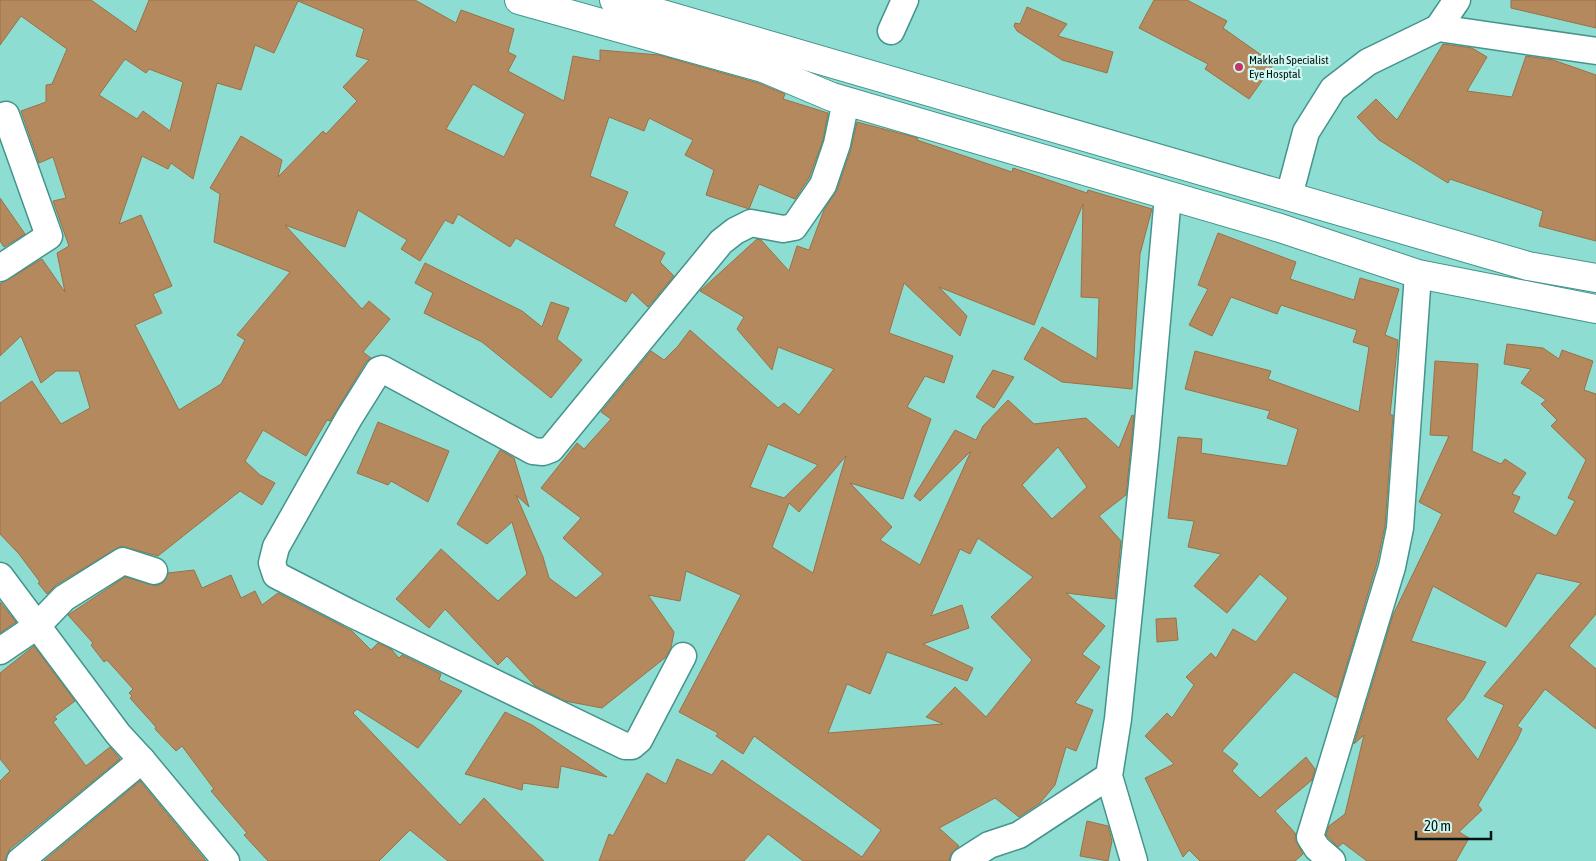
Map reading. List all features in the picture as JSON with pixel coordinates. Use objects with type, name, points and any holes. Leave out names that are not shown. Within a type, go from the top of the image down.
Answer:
[{"type":"main road","points":[[519,0],[763,68],[846,101],[1280,228],[1418,274],[1596,309]]},
{"type":"main road","points":[[614,0],[1528,266],[1596,278]]},
{"type":"street","points":[[891,31],[905,0]]},
{"type":"street","points":[[1290,196],[1306,132],[1333,89],[1368,62],[1438,28],[1457,0]]},
{"type":"street","points":[[1438,28],[1596,51]]},
{"type":"street","points":[[682,656],[639,740],[632,746],[624,746],[276,575],[272,563],[276,547],[349,418],[379,370],[382,369],[533,451],[543,452],[551,449],[721,242],[734,231],[751,223],[783,229],[794,228],[823,185],[837,144],[846,101]]},
{"type":"street","points":[[0,268],[49,236],[6,116]]},
{"type":"street","points":[[1134,861],[1109,776],[1118,719],[1146,445],[1168,196]]},
{"type":"street","points":[[1332,861],[1317,848],[1310,838],[1389,577],[1400,528],[1418,274]]},
{"type":"street","points":[[0,651],[37,626],[64,598],[123,561],[154,571]]},
{"type":"street","points":[[0,576],[118,734],[226,861]]},
{"type":"street","points":[[20,861],[142,760]]},
{"type":"street","points":[[964,861],[989,845],[1019,835],[1109,776]]},
{"type":"building","points":[[0,0],[91,0],[136,32],[149,0],[415,0],[456,23],[461,10],[514,29],[508,52],[516,56],[508,71],[564,101],[573,56],[600,61],[600,50],[659,55],[758,83],[785,94],[783,99],[828,113],[823,140],[809,178],[795,199],[759,184],[749,209],[706,195],[714,170],[685,155],[693,140],[649,118],[644,131],[609,117],[590,176],[628,192],[614,226],[665,253],[660,262],[674,276],[648,307],[632,292],[626,302],[516,238],[510,247],[458,214],[453,224],[445,220],[420,261],[401,249],[407,240],[358,210],[345,247],[285,225],[362,309],[369,301],[390,319],[363,352],[371,358],[366,362],[330,421],[327,420],[306,456],[263,430],[245,461],[260,475],[275,483],[262,505],[240,491],[158,556],[121,546],[56,585],[47,594],[19,554],[0,534],[0,403],[32,381],[61,424],[90,408],[79,371],[56,371],[41,383],[21,336],[0,356],[0,284],[42,259],[65,292],[57,253],[69,246],[53,201],[66,198],[53,157],[39,163],[21,111],[46,102],[46,85],[52,84],[67,49],[21,16],[0,45]],"holes":[[[298,1],[364,29],[356,56],[369,60],[343,87],[357,101],[326,134],[323,131],[278,177],[282,160],[241,136],[210,188],[220,194],[214,242],[290,272],[237,335],[245,340],[221,384],[179,410],[135,325],[162,313],[153,294],[172,286],[141,215],[119,224],[142,156],[168,169],[171,163],[193,179],[217,83],[241,90],[255,45],[274,53]],[[125,59],[146,73],[149,69],[183,82],[170,131],[143,111],[137,119],[99,95]],[[473,84],[525,114],[504,157],[446,129]]]},
{"type":"building","points":[[1154,0],[1187,0],[1227,21],[1223,28],[1274,64],[1249,99],[1205,69],[1208,64],[1139,28]]},
{"type":"building","points":[[1511,0],[1596,0],[1596,28],[1511,8]]},
{"type":"building","points":[[1027,7],[1067,24],[1058,36],[1113,52],[1107,73],[1062,60],[1017,31],[1014,26],[1015,23],[1020,24]]},
{"type":"building","points":[[1443,44],[1472,48],[1487,57],[1467,91],[1512,97],[1526,56],[1553,60],[1596,75],[1596,241],[1539,226],[1543,211],[1450,179],[1448,183],[1379,140],[1357,117],[1376,99],[1397,120]]},
{"type":"building","points":[[857,122],[918,138],[917,140],[1012,172],[1013,168],[1087,193],[1088,190],[1152,209],[1140,254],[1132,389],[1062,382],[1024,359],[1042,327],[1097,359],[1099,298],[1081,297],[1083,204],[1034,325],[939,287],[967,316],[960,336],[904,283],[889,333],[953,356],[944,383],[925,376],[907,407],[931,419],[903,499],[850,483],[892,527],[880,540],[920,565],[971,451],[920,501],[914,496],[955,430],[976,440],[983,426],[1008,400],[1034,424],[1086,418],[1119,448],[1132,415],[1134,416],[1126,495],[1099,516],[1121,541],[1115,599],[1066,593],[1105,626],[1082,654],[1100,667],[1075,703],[1093,710],[1076,751],[1066,747],[1055,785],[1040,803],[1019,817],[995,798],[939,828],[959,846],[951,854],[949,861],[803,861],[768,834],[744,861],[599,861],[609,834],[613,836],[647,773],[666,784],[677,759],[712,775],[722,760],[862,857],[881,830],[754,736],[743,754],[716,736],[718,733],[679,712],[741,595],[686,571],[680,601],[648,595],[674,632],[671,648],[666,657],[602,708],[565,701],[535,686],[507,656],[498,665],[445,609],[429,628],[396,599],[441,549],[498,601],[527,574],[512,522],[487,544],[457,524],[500,450],[514,458],[529,507],[516,495],[543,557],[549,578],[576,598],[603,574],[563,538],[581,518],[541,488],[577,443],[584,449],[611,419],[601,412],[651,351],[664,360],[690,330],[778,408],[784,403],[799,415],[834,369],[778,347],[772,370],[737,329],[744,317],[700,291],[757,239],[761,240],[789,271],[797,246],[809,250],[824,210],[837,190],[851,149]],"holes":[[[768,444],[818,465],[784,498],[750,487]],[[1058,447],[1087,487],[1052,519],[1022,485]],[[846,456],[813,573],[772,547],[789,503],[799,512]],[[978,538],[1033,577],[991,617],[1032,660],[986,717],[955,687],[926,717],[943,724],[828,733],[847,684],[870,694],[887,652],[967,681],[973,668],[923,644],[969,628],[962,605],[931,616],[960,549],[970,554]]]},
{"type":"building","points":[[0,198],[25,234],[4,247],[0,241]]},
{"type":"building","points":[[1218,233],[1296,262],[1290,279],[1354,300],[1360,278],[1399,289],[1385,335],[1398,340],[1390,415],[1393,415],[1385,526],[1377,563],[1337,698],[1294,672],[1222,751],[1238,764],[1232,771],[1260,798],[1306,757],[1315,769],[1312,780],[1275,811],[1296,834],[1295,839],[1303,854],[1295,861],[1200,861],[1189,850],[1183,857],[1145,778],[1174,764],[1145,736],[1167,713],[1172,718],[1194,685],[1186,677],[1211,653],[1216,658],[1233,629],[1256,642],[1288,598],[1260,574],[1227,613],[1194,586],[1221,554],[1188,547],[1194,521],[1168,518],[1178,437],[1202,439],[1201,453],[1287,466],[1298,429],[1267,418],[1270,411],[1185,389],[1195,351],[1271,371],[1268,379],[1359,412],[1369,347],[1353,342],[1357,330],[1281,305],[1277,314],[1231,297],[1212,336],[1189,325],[1208,289],[1198,285]]},
{"type":"building","points":[[425,263],[522,311],[542,327],[551,302],[569,308],[557,339],[582,360],[551,398],[482,342],[424,313],[433,293],[415,283]]},
{"type":"building","points":[[1507,344],[1543,348],[1559,359],[1562,350],[1593,361],[1584,390],[1596,394],[1596,614],[1569,646],[1596,669],[1596,729],[1545,689],[1517,726],[1522,729],[1478,805],[1482,810],[1459,832],[1469,838],[1456,861],[1367,861],[1343,843],[1338,847],[1326,835],[1329,826],[1345,814],[1364,735],[1354,744],[1393,615],[1442,514],[1419,502],[1449,436],[1430,435],[1435,361],[1478,364],[1472,451],[1501,464],[1505,459],[1526,473],[1512,494],[1520,497],[1513,512],[1556,536],[1575,501],[1568,498],[1586,460],[1551,426],[1557,420],[1541,404],[1546,400],[1521,383],[1531,369],[1504,364]],"holes":[[[1537,573],[1581,583],[1484,696],[1504,705],[1478,760],[1446,719],[1464,699],[1486,662],[1411,641],[1433,586],[1506,627]]]},
{"type":"building","points":[[993,370],[1014,377],[994,408],[976,397]]},
{"type":"building","points":[[378,422],[449,451],[428,502],[391,481],[388,485],[357,473]]},
{"type":"building","points":[[194,570],[202,588],[231,575],[241,598],[255,591],[262,605],[278,593],[352,631],[371,650],[378,643],[391,649],[399,658],[402,655],[441,674],[439,680],[462,691],[418,748],[357,709],[353,713],[460,825],[484,798],[544,861],[448,861],[410,830],[379,861],[268,861],[244,835],[247,833],[211,791],[214,789],[182,746],[176,751],[155,729],[156,727],[130,698],[132,696],[129,693],[133,689],[107,660],[104,662],[91,645],[93,643],[68,615],[125,577],[157,586],[164,582],[168,573]]},
{"type":"building","points":[[0,602],[16,622],[0,633]]},
{"type":"building","points":[[1176,618],[1178,640],[1157,642],[1156,619]]},
{"type":"building","points":[[34,646],[75,701],[54,717],[57,719],[53,722],[86,766],[110,747],[120,759],[10,849],[5,861],[0,861],[0,781],[10,771],[0,759],[0,673]]},
{"type":"building","points":[[505,712],[532,725],[607,777],[561,766],[558,788],[523,783],[522,790],[465,774]]},
{"type":"building","points":[[140,781],[206,861],[44,861]]},
{"type":"building","points":[[1087,821],[1108,826],[1112,841],[1108,861],[1080,856]]},
{"type":"place","name":"Makkah Specialist Eye Hosptal","points":[[1239,67]]}]
